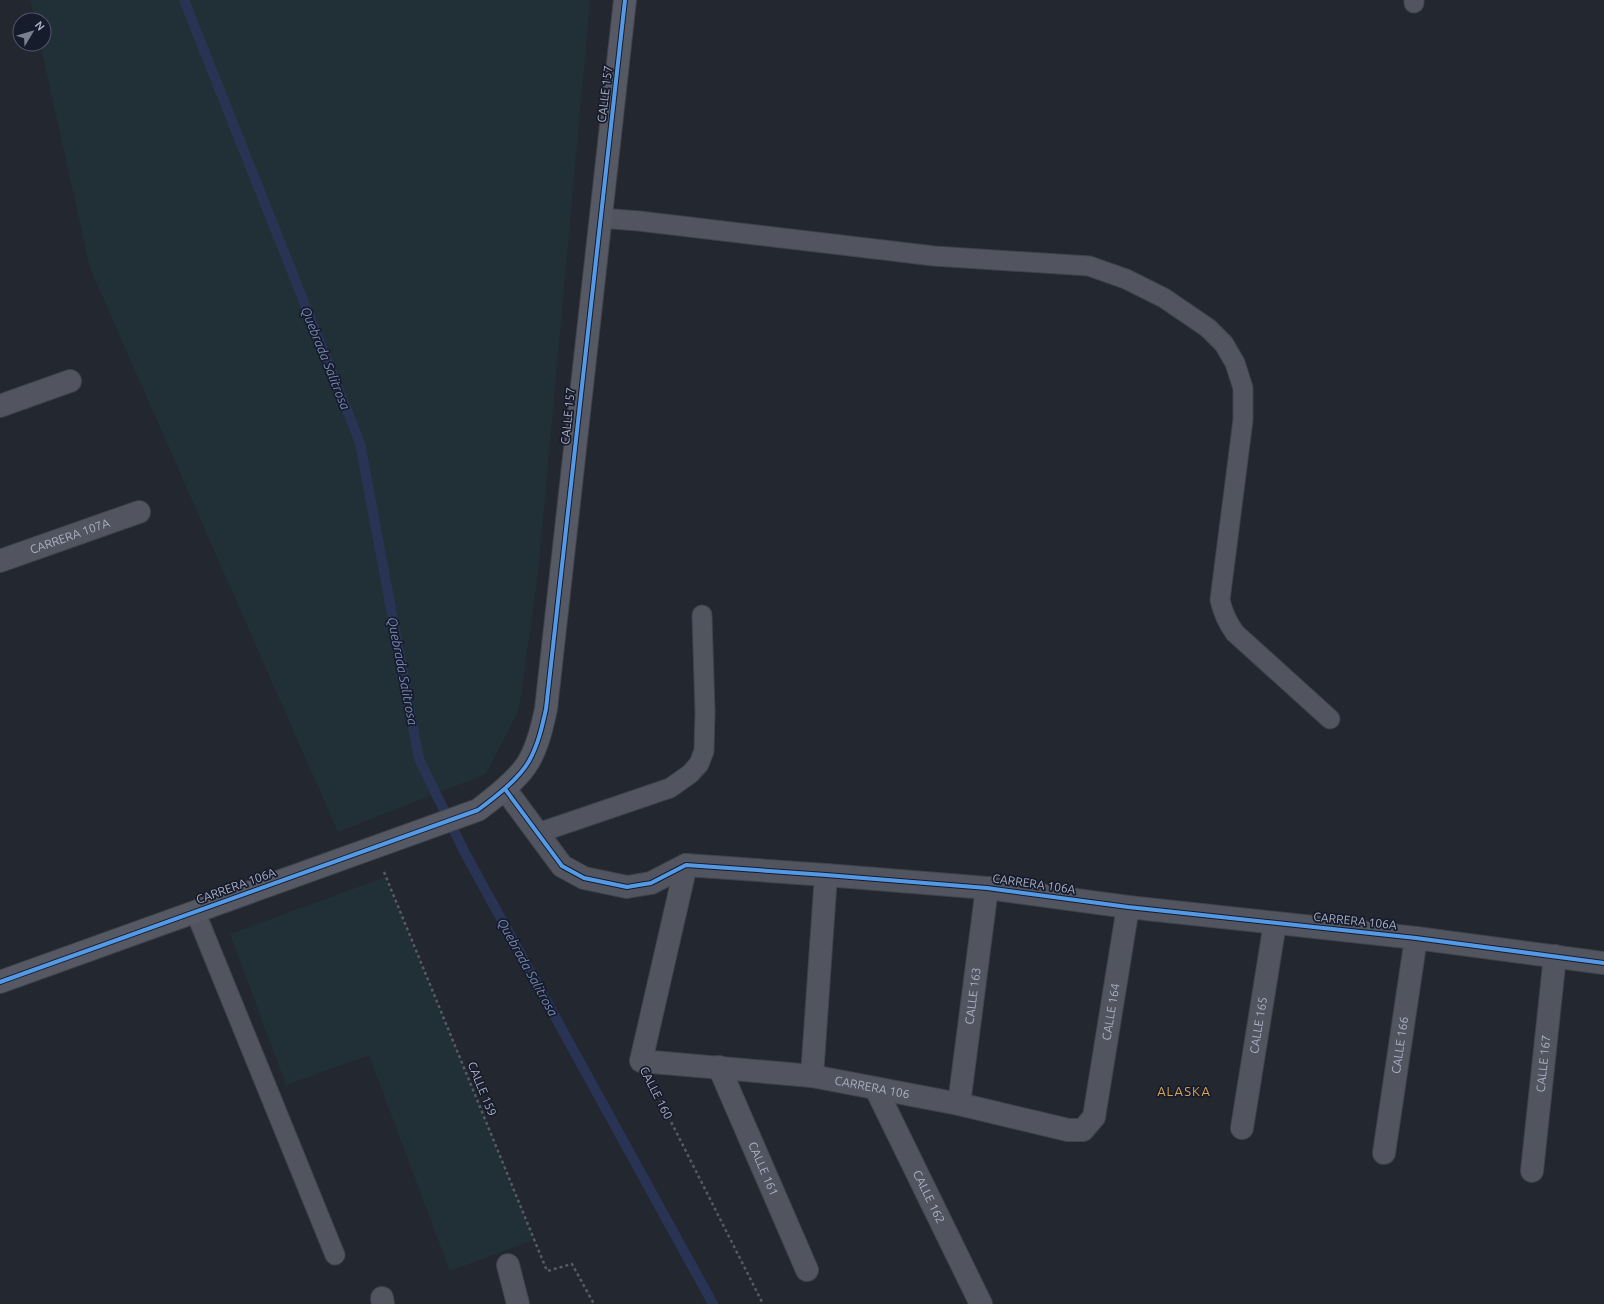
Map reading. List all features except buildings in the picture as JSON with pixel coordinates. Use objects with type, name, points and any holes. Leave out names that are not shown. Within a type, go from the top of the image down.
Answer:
[{"type":"street","name":"CALLE 157","points":[[478,810],[505,789],[528,762],[540,734],[546,709],[625,0]]},
{"type":"street","points":[[0,406],[70,381]]},
{"type":"street","name":"CARRERA 107A","points":[[0,562],[140,512]]},
{"type":"street","points":[[505,789],[562,866],[584,878],[627,887],[650,883],[686,865]]},
{"type":"street","name":"CARRERA 106A","points":[[0,982],[478,810]]},
{"type":"street","name":"CARRERA 106A","points":[[686,865],[987,888],[1128,907],[1416,938],[1604,963]]},
{"type":"street","name":"CALLE 160","points":[[641,1061],[686,865]]},
{"type":"street","points":[[812,1076],[826,875]]},
{"type":"street","name":"CALLE 163","points":[[959,1104],[987,888]]},
{"type":"street","name":"CALLE 164","points":[[1094,1117],[1128,907]]},
{"type":"street","name":"CALLE 165","points":[[1242,1128],[1276,923]]},
{"type":"street","name":"CALLE 166","points":[[1384,1153],[1416,938]]},
{"type":"street","name":"CALLE 167","points":[[1532,1171],[1555,956]]},
{"type":"street","name":"CARRERA 106","points":[[641,1061],[812,1076],[959,1104],[1068,1130],[1083,1130],[1094,1117]]},
{"type":"street","name":"CALLE 161","points":[[719,1067],[807,1270]]},
{"type":"street","name":"CALLE 162","points":[[876,1089],[982,1304]]},
{"type":"street","points":[[508,1265],[518,1304]]},
{"type":"lane","points":[[600,218],[639,221],[934,256],[1089,266],[1126,278],[1164,298],[1208,328],[1224,344],[1235,363],[1243,388],[1243,420],[1220,600],[1222,613],[1235,633],[1330,720]]},
{"type":"lane","points":[[538,834],[670,788],[690,774],[699,764],[704,751],[702,615]]},
{"type":"lane","points":[[195,911],[335,1255]]},
{"type":"shaded area","points":[[30,0],[590,0],[538,573],[519,709],[486,774],[338,832],[90,268],[42,52],[52,52],[52,12],[33,12]]},
{"type":"shaded area","points":[[385,877],[534,1240],[450,1271],[369,1055],[286,1085],[230,934]]},
{"type":"waterway","name":"Quebrada Salitrosa","points":[[184,0],[360,443],[419,759],[465,853],[713,1304]]},
{"type":"cycle path","points":[[0,982],[478,810],[499,794],[525,768],[537,742],[546,709],[625,0]]},
{"type":"cycle path","points":[[505,789],[562,866],[584,878],[627,887],[651,883],[686,865],[826,875],[987,888],[1128,907],[1416,938],[1604,963]]},
{"type":"district","name":"ALASKA","points":[[1184,1091]]}]
